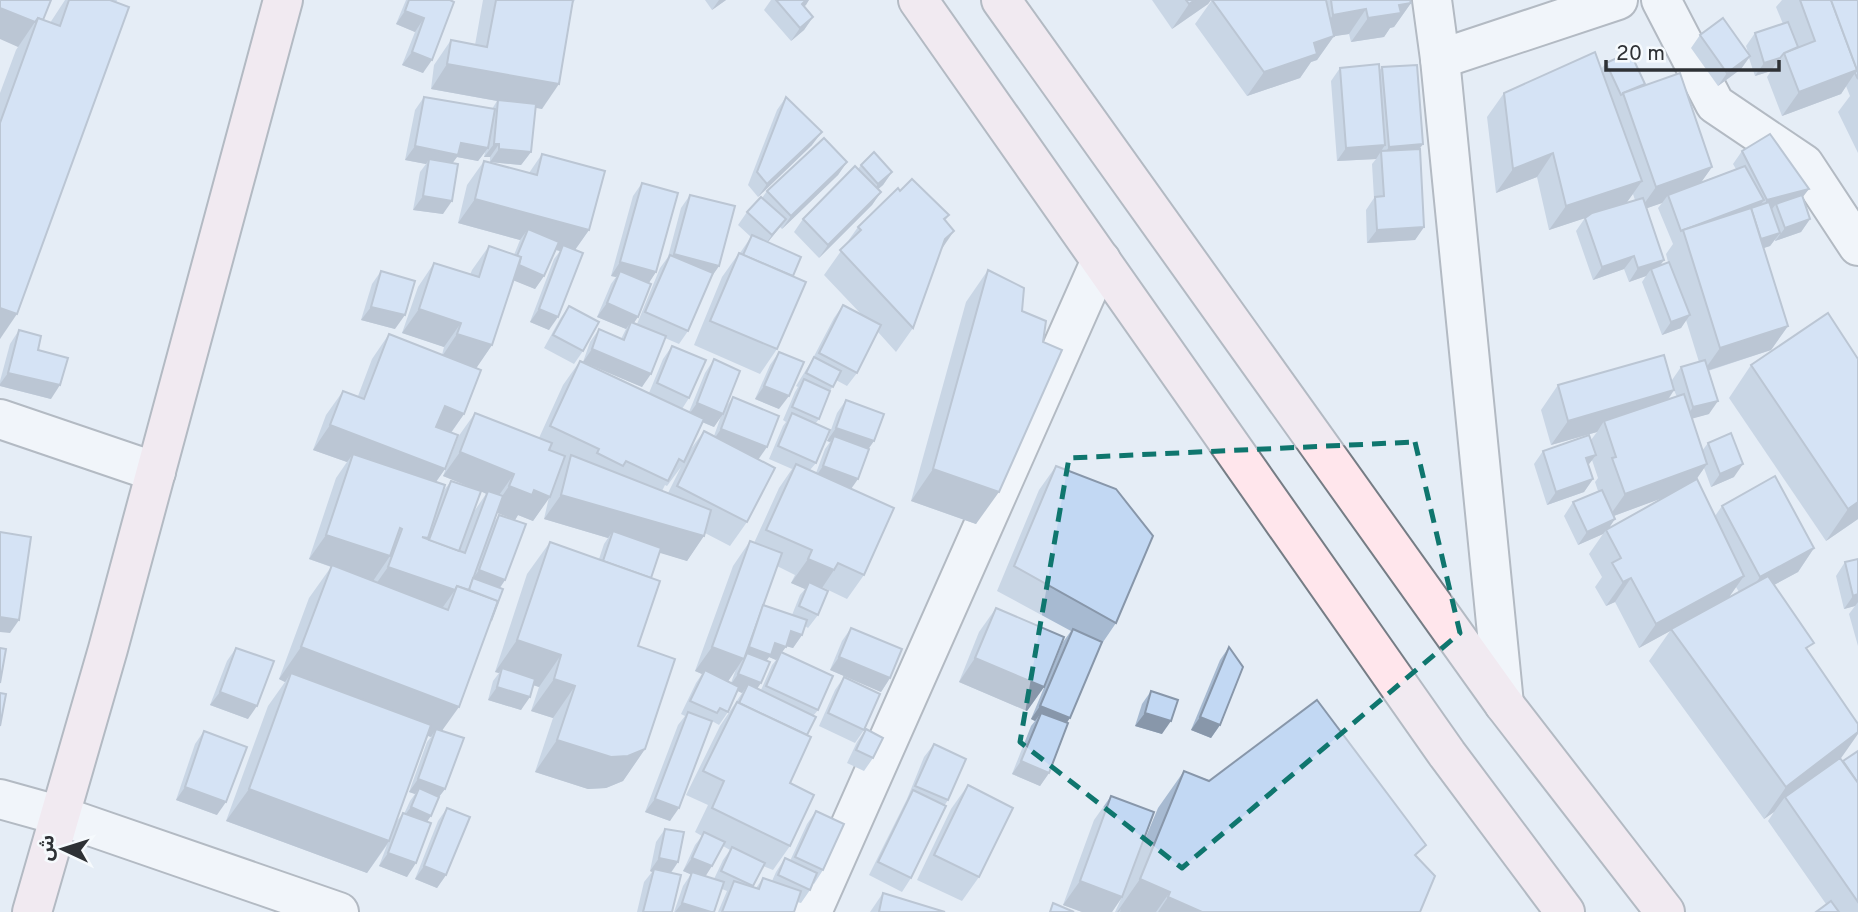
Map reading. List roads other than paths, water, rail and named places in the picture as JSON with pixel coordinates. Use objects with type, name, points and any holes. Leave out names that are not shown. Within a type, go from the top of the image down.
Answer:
[{"type":"main road","points":[[32,912],[61,816],[284,0]]},
{"type":"main road","points":[[918,0],[1447,754],[1565,912]]},
{"type":"main road","points":[[1001,0],[1503,704],[1665,912]]},
{"type":"street","points":[[1432,0],[1440,58],[1503,704]]},
{"type":"street","points":[[1440,58],[1618,0]]},
{"type":"street","points":[[1661,0],[1715,104],[1804,164],[1858,247]]},
{"type":"street","points":[[811,912],[1101,260]]},
{"type":"street","points":[[0,419],[156,472]]},
{"type":"street","points":[[0,799],[61,816],[339,912]]}]
